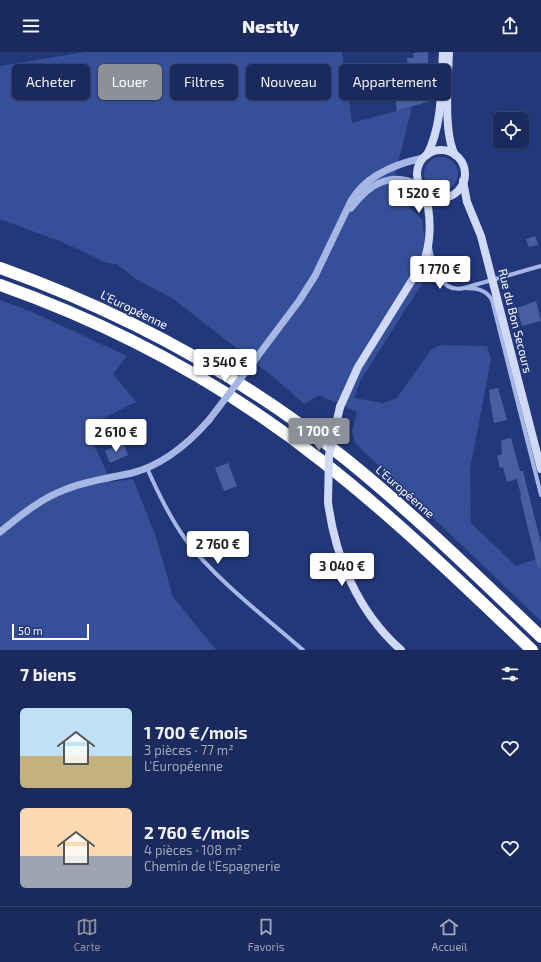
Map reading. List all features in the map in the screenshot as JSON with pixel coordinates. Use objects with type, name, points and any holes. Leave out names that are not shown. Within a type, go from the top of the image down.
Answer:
[{"type":"highway","name":"L'Européenne","points":[[0,268],[74,297],[143,329],[208,364],[264,400],[330,447],[382,490],[433,535],[541,637]]},
{"type":"highway","points":[[0,285],[72,313],[128,339],[187,371],[273,425],[322,461],[386,513],[532,650]]},
{"type":"main road","points":[[401,650],[374,620],[351,582],[337,548],[328,502],[329,455],[340,407],[358,367],[421,268],[426,254],[429,212],[417,172],[418,166],[433,143],[438,120],[443,52]]},
{"type":"main road","points":[[422,188],[435,197],[446,197],[458,191],[463,181],[463,167],[456,156],[450,139],[448,90],[449,52]]},
{"type":"main road","points":[[425,157],[440,150],[450,152],[456,156]]},
{"type":"main road","name":"Rue du Bon Secours","points":[[463,181],[465,195],[478,225],[541,469]]},
{"type":"street","points":[[0,532],[32,508],[59,492],[84,483],[133,473],[146,468],[178,450],[194,437],[209,420],[305,292],[320,268],[353,197],[372,179],[398,164],[425,157]]},
{"type":"street","points":[[340,225],[356,201],[373,186],[386,180],[400,178],[407,179],[422,188]]},
{"type":"street","name":"Rue du Bon Secours","points":[[428,235],[433,262],[440,278],[452,289],[472,288],[483,291],[492,300],[541,495]]},
{"type":"street","points":[[464,288],[541,266]]},
{"type":"street","points":[[146,468],[169,513],[196,553],[221,578],[303,650]]},
{"type":"shaded area","points":[[85,52],[342,52],[344,64],[339,64],[339,100],[349,100],[352,123],[412,107],[391,191],[422,219],[428,264],[425,279],[360,381],[354,398],[383,403],[397,398],[431,350],[441,345],[487,346],[491,359],[470,469],[471,523],[516,566],[541,557],[541,621],[355,443],[352,431],[357,412],[319,395],[304,404],[276,379],[172,298],[137,280],[117,264],[107,263],[62,242],[0,219],[0,66],[12,64],[12,100],[90,100],[90,64],[12,64]]},
{"type":"shaded area","points":[[438,157],[444,157],[448,158],[455,164],[458,174],[457,181],[451,188],[444,191],[438,191],[434,190],[427,184],[424,177],[424,171],[425,167],[431,160]]},
{"type":"shaded area","points":[[0,300],[30,311],[127,356],[113,374],[136,402],[86,427],[111,482],[133,479],[156,537],[173,597],[216,650],[0,650]]},
{"type":"building","points":[[428,52],[428,64],[407,64],[407,58],[414,58],[413,53]]},
{"type":"building","points":[[395,100],[430,100],[430,101],[397,111]]},
{"type":"building","points":[[535,236],[538,245],[529,247],[526,239]]},
{"type":"building","points":[[536,301],[541,321],[522,326],[517,308]]},
{"type":"building","points":[[498,388],[507,420],[494,423],[489,390]]},
{"type":"building","points":[[511,438],[520,471],[523,471],[541,543],[541,568],[538,569],[517,479],[507,482],[503,467],[500,468],[497,456],[502,454],[501,440]]},
{"type":"building","points":[[123,443],[128,455],[110,463],[105,451]]},
{"type":"building","points":[[228,463],[237,486],[224,491],[215,468]]}]
